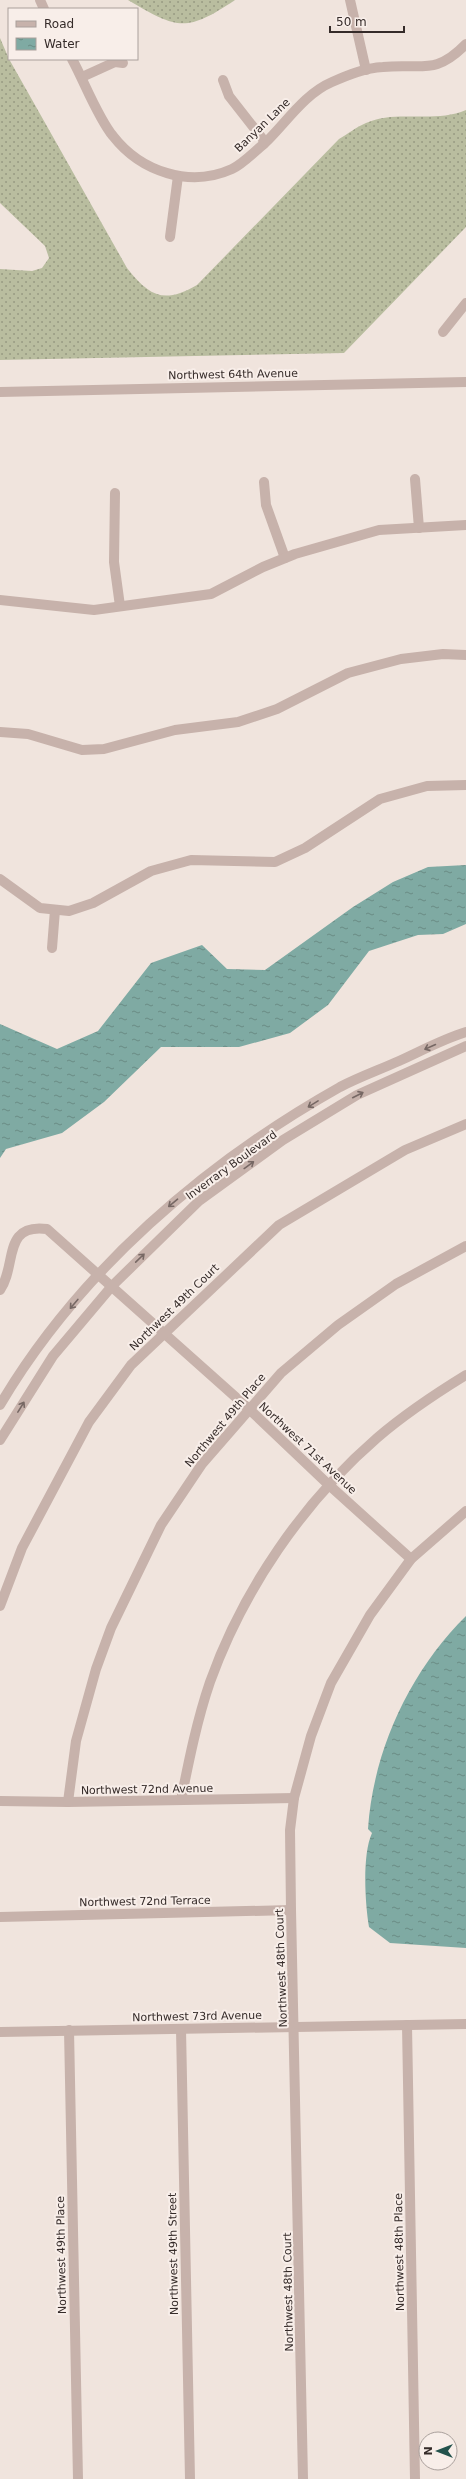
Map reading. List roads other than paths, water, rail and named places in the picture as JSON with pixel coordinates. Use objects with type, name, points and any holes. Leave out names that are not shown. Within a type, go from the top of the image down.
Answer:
[{"type":"street","points":[[350,0],[366,70]]},
{"type":"street","name":"Banyan Lane","points":[[73,60],[112,136],[129,154],[161,172],[178,176],[196,177],[233,168],[265,142],[299,107],[327,84],[366,70],[383,67],[436,67],[453,58],[466,44]]},
{"type":"street","points":[[82,77],[115,62],[123,63]]},
{"type":"street","points":[[223,80],[229,96],[265,142]]},
{"type":"street","points":[[170,237],[178,176]]},
{"type":"street","points":[[443,332],[466,303]]},
{"type":"street","name":"Northwest 64th Avenue","points":[[0,392],[466,382]]},
{"type":"street","points":[[415,479],[419,528]]},
{"type":"street","points":[[264,482],[266,505],[285,558]]},
{"type":"street","points":[[115,493],[114,562],[120,606]]},
{"type":"street","points":[[0,600],[88,610],[211,594],[285,558],[379,530],[466,525]]},
{"type":"street","points":[[0,732],[28,734],[82,750],[104,749],[175,730],[238,722],[277,709],[348,673],[401,659],[443,654],[466,655]]},
{"type":"street","points":[[0,879],[40,908],[69,911],[93,903],[151,871],[191,860],[274,862],[306,848],[380,799],[428,786],[466,785]]},
{"type":"street","points":[[52,948],[55,910]]},
{"type":"street","name":"Inverrary Boulevard","points":[[0,1405],[24,1364],[99,1274],[159,1215],[186,1191],[270,1130],[341,1087],[466,1032]]},
{"type":"street","name":"Inverrary Boulevard","points":[[0,1440],[53,1356],[112,1286],[199,1200],[283,1140],[357,1095],[466,1046]]},
{"type":"street","name":"Northwest 49th Court","points":[[0,1606],[22,1548],[89,1422],[131,1365],[279,1225],[405,1150],[466,1124]]},
{"type":"street","name":"Northwest 71st Avenue","points":[[0,1290],[15,1242],[23,1232],[32,1227],[47,1229],[249,1409],[329,1485],[411,1558]]},
{"type":"street","name":"Northwest 49th Place","points":[[68,1802],[76,1741],[96,1669],[111,1628],[160,1525],[202,1464],[281,1373],[338,1325],[396,1284],[466,1246]]},
{"type":"street","points":[[181,1800],[191,1748],[210,1682],[242,1610],[284,1541],[329,1485],[377,1438],[418,1406],[466,1375]]},
{"type":"street","name":"Northwest 48th Court","points":[[303,2479],[295,2027],[291,1910],[290,1830],[294,1798],[311,1736],[331,1683],[370,1615],[411,1558],[466,1511]]},
{"type":"street","name":"Northwest 72nd Avenue","points":[[0,1800],[68,1802],[294,1798]]},
{"type":"street","name":"Northwest 72nd Terrace","points":[[0,1917],[291,1910]]},
{"type":"street","name":"Northwest 73rd Avenue","points":[[0,2032],[466,2024]]},
{"type":"street","name":"Northwest 48th Place","points":[[406,2025],[415,2479]]},
{"type":"street","name":"Northwest 49th Street","points":[[181,2029],[190,2479]]},
{"type":"street","name":"Northwest 49th Place","points":[[69,2030],[78,2479]]},
{"type":"water","points":[[466,865],[466,924],[443,934],[418,935],[369,951],[328,1005],[290,1033],[239,1047],[161,1047],[104,1102],[62,1133],[6,1149],[0,1158],[0,1024],[57,1049],[98,1031],[151,963],[202,945],[227,969],[265,970],[353,907],[393,882],[428,867]]},
{"type":"water","points":[[466,1616],[466,1948],[390,1943],[369,1927],[366,1905],[365,1879],[367,1854],[372,1833],[368,1829],[371,1800],[386,1742],[398,1714],[412,1687],[428,1662],[446,1638]]}]
